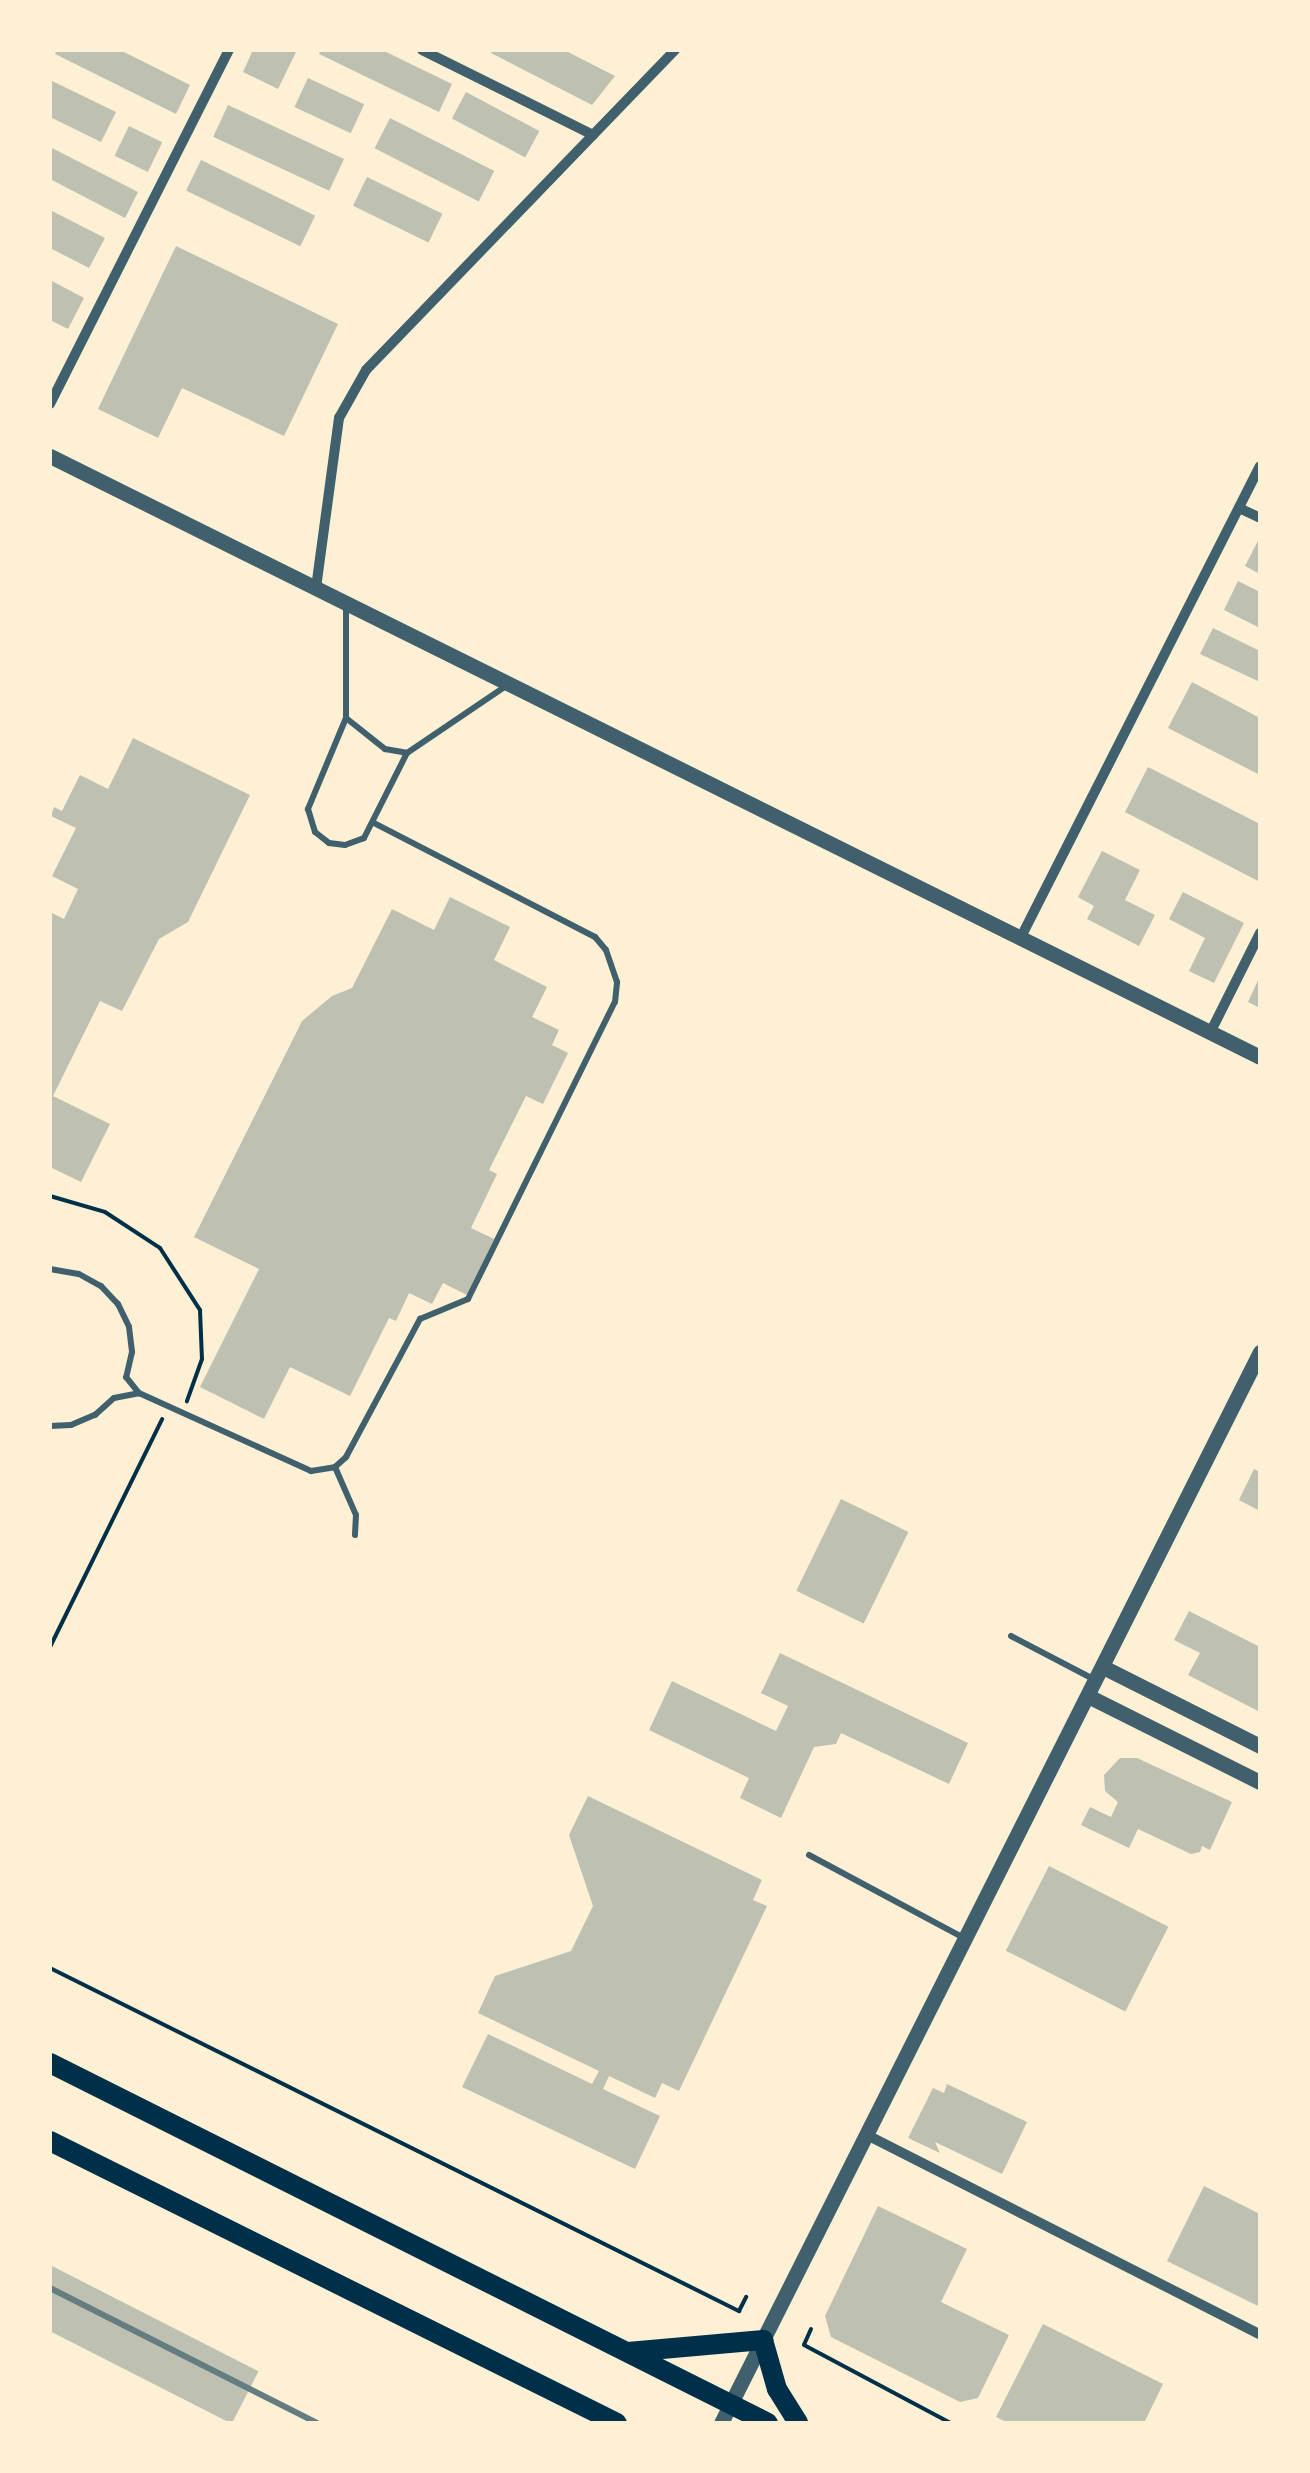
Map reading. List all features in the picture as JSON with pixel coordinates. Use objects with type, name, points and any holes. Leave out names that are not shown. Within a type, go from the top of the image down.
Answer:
[{"type":"main road","points":[[50,2064],[768,2423]]},
{"type":"main road","points":[[50,2141],[570,2403],[617,2423]]},
{"type":"main road","points":[[628,2352],[763,2340],[776,2389],[798,2423]]},
{"type":"main road","points":[[570,2403],[586,2423]]},
{"type":"street","points":[[50,404],[229,50]]},
{"type":"street","points":[[422,50],[593,135]]},
{"type":"street","points":[[316,588],[340,418],[366,370],[674,50]]},
{"type":"street","points":[[50,456],[1260,1057]]},
{"type":"street","points":[[1021,938],[1260,466]]},
{"type":"street","points":[[1239,508],[1260,518]]},
{"type":"street","points":[[1210,1033],[1260,933]]},
{"type":"street","points":[[721,2423],[869,2136],[1260,1352]]},
{"type":"street","points":[[1100,1674],[1260,1746]]},
{"type":"street","points":[[1088,1696],[1260,1782]]},
{"type":"street","points":[[869,2136],[1260,2334]]},
{"type":"lane","points":[[346,603],[346,718],[310,802],[308,817],[316,832],[338,845],[358,842],[374,824],[407,752],[509,684]]},
{"type":"lane","points":[[346,718],[385,748],[407,752]]},
{"type":"lane","points":[[50,1270],[78,1274],[101,1286],[118,1304],[130,1340],[126,1377],[139,1392],[311,1471],[336,1467],[346,1458],[410,1332],[434,1311],[468,1299],[615,1002],[617,982],[606,950],[594,937],[374,824]]},
{"type":"lane","points":[[50,1426],[71,1424],[94,1415],[114,1398],[139,1392]]},
{"type":"lane","points":[[336,1467],[356,1515],[356,1535]]},
{"type":"lane","points":[[1011,1636],[1100,1674]]},
{"type":"lane","points":[[809,1855],[967,1940]]},
{"type":"path","points":[[50,1196],[104,1212],[160,1248],[200,1310],[202,1358],[183,1413]]},
{"type":"path","points":[[50,1647],[168,1406]]},
{"type":"path","points":[[50,1968],[738,2310],[746,2296]]},
{"type":"path","points":[[811,2329],[804,2345],[951,2423]]},
{"type":"building","points":[[57,50],[120,50],[190,85],[176,114],[55,54]]},
{"type":"building","points":[[253,50],[297,50],[278,89],[243,72]]},
{"type":"building","points":[[321,50],[382,50],[452,84],[439,112],[319,54]]},
{"type":"building","points":[[564,50],[615,76],[592,105],[491,53]]},
{"type":"building","points":[[308,78],[364,104],[351,133],[294,107]]},
{"type":"building","points":[[50,80],[116,112],[101,142],[50,117]]},
{"type":"building","points":[[466,92],[539,131],[525,157],[452,118]]},
{"type":"building","points":[[228,105],[344,159],[329,191],[213,137]]},
{"type":"building","points":[[390,118],[494,171],[479,201],[375,148]]},
{"type":"building","points":[[129,126],[162,142],[148,172],[115,156]]},
{"type":"building","points":[[50,147],[138,192],[125,218],[50,179]]},
{"type":"building","points":[[201,160],[315,216],[300,246],[186,191]]},
{"type":"building","points":[[367,177],[442,214],[428,243],[353,206]]},
{"type":"building","points":[[50,210],[105,238],[89,268],[50,248]]},
{"type":"building","points":[[176,246],[338,324],[284,436],[182,388],[158,438],[98,409]]},
{"type":"building","points":[[50,280],[84,298],[68,329],[50,320]]},
{"type":"building","points":[[1260,537],[1260,574],[1245,566]]},
{"type":"building","points":[[1238,581],[1260,592],[1260,628],[1224,610]]},
{"type":"building","points":[[1213,628],[1260,651],[1260,682],[1200,654]]},
{"type":"building","points":[[1192,682],[1260,718],[1260,775],[1168,728]]},
{"type":"building","points":[[133,738],[250,795],[188,922],[159,939],[122,1011],[100,1001],[53,1096],[110,1124],[81,1182],[50,1167],[50,930],[52,913],[64,919],[78,889],[52,876],[76,828],[51,816],[54,807],[62,811],[80,775],[108,789]]},
{"type":"building","points":[[1148,767],[1260,824],[1260,882],[1125,812]]},
{"type":"building","points":[[1102,851],[1140,870],[1125,900],[1155,915],[1139,946],[1087,919],[1094,906],[1078,897]]},
{"type":"building","points":[[1183,892],[1244,923],[1214,983],[1189,971],[1205,938],[1169,919]]},
{"type":"building","points":[[450,897],[510,927],[494,960],[547,987],[532,1017],[559,1030],[552,1045],[568,1053],[543,1104],[526,1096],[489,1170],[497,1174],[471,1228],[494,1239],[467,1295],[443,1283],[432,1304],[409,1293],[396,1321],[389,1318],[350,1396],[290,1367],[264,1419],[200,1387],[259,1269],[194,1237],[302,1021],[332,996],[352,988],[392,909],[434,930]]},
{"type":"building","points":[[1260,976],[1260,1008],[1248,1002]]},
{"type":"building","points":[[1254,1469],[1260,1472],[1260,1511],[1239,1500]]},
{"type":"building","points":[[841,1499],[908,1532],[864,1624],[796,1591]]},
{"type":"building","points":[[1189,1611],[1260,1647],[1260,1712],[1188,1675],[1200,1653],[1174,1640]]},
{"type":"building","points":[[780,1653],[968,1743],[949,1784],[841,1733],[836,1744],[814,1747],[781,1818],[740,1798],[749,1778],[649,1730],[672,1681],[776,1731],[788,1706],[761,1693]]},
{"type":"building","points":[[1120,1758],[1137,1758],[1232,1802],[1210,1850],[1202,1846],[1200,1852],[1191,1854],[1138,1829],[1129,1848],[1081,1825],[1090,1807],[1111,1817],[1118,1802],[1105,1791],[1104,1775]]},
{"type":"building","points":[[588,1796],[762,1880],[753,1900],[767,1906],[679,2091],[662,2083],[655,2098],[609,2076],[603,2089],[660,2116],[635,2169],[462,2087],[488,2034],[592,2084],[599,2071],[478,2013],[495,1976],[571,1951],[593,1906],[569,1835]]},
{"type":"building","points":[[1049,1866],[1168,1927],[1125,2011],[1006,1951]]},
{"type":"building","points":[[947,2084],[1027,2122],[1002,2174],[935,2142],[940,2153],[908,2138],[933,2088],[944,2093]]},
{"type":"building","points":[[1204,2186],[1260,2214],[1260,2307],[1167,2261]]},
{"type":"building","points":[[878,2206],[967,2249],[941,2302],[1009,2335],[978,2398],[960,2402],[831,2337],[825,2316]]},
{"type":"building","points":[[50,2265],[258,2371],[230,2423],[50,2331]]},
{"type":"building","points":[[1043,2324],[1163,2384],[1144,2423],[1009,2423],[996,2417]]},
{"type":"railway","points":[[50,2288],[317,2423]]}]
